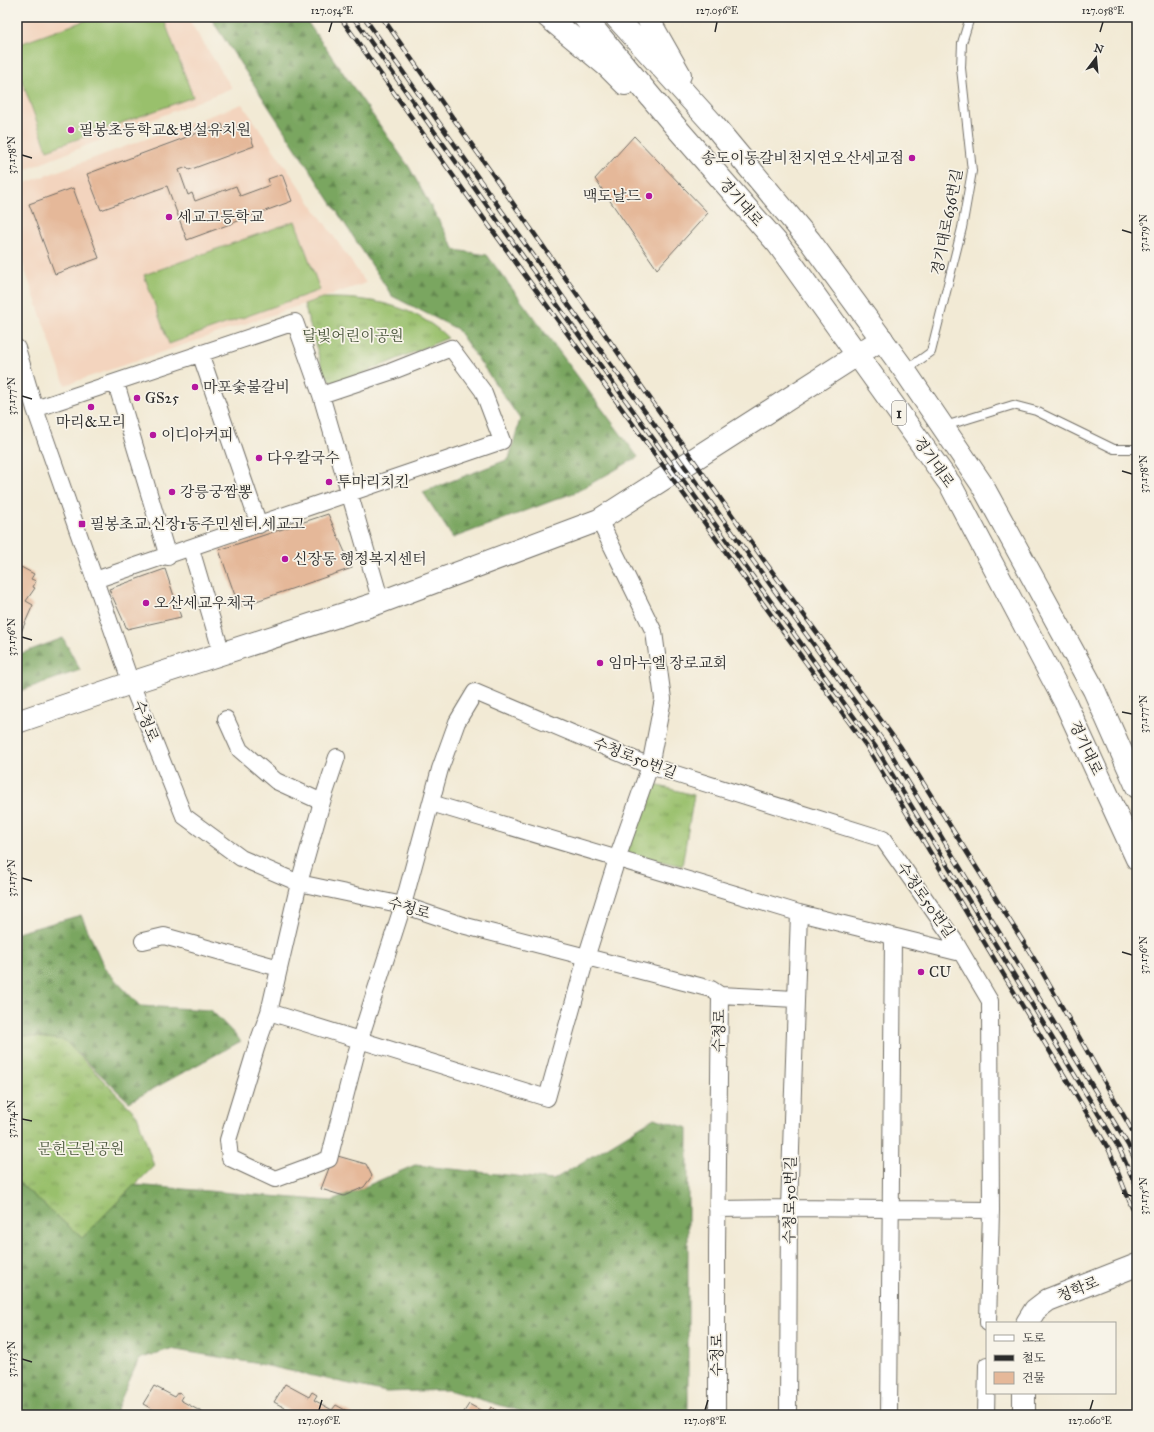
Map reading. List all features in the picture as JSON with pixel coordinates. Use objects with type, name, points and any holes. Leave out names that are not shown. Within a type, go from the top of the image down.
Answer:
[{"type":"main road","points":[[548,17],[607,66],[645,104],[675,126]]},
{"type":"main road","name":"경기대로","points":[[584,17],[675,126],[778,244],[856,355],[950,484],[1065,702],[1137,859]]},
{"type":"main road","name":"경기대로","points":[[616,17],[698,108],[810,240],[905,371],[981,483],[1094,690],[1137,787]]},
{"type":"main road","points":[[647,17],[698,108]]},
{"type":"main road","points":[[17,722],[131,683],[382,602],[599,520],[882,339]]},
{"type":"main road","name":"청학로","points":[[1028,1322],[1035,1310],[1048,1300],[1137,1265]]},
{"type":"main road","points":[[1024,1394],[1024,1415]]},
{"type":"street","points":[[35,409],[295,322],[321,395],[382,602]]},
{"type":"street","name":"수청로","points":[[17,348],[35,409],[131,683],[184,816],[241,858],[299,883],[403,905],[462,924],[586,958],[711,989],[720,995],[717,1209],[718,1415]]},
{"type":"street","points":[[95,580],[168,557],[502,441],[483,391],[451,348],[390,372],[321,395]]},
{"type":"street","points":[[200,353],[259,525]]},
{"type":"street","points":[[116,383],[168,557]]},
{"type":"street","points":[[337,758],[322,802],[299,883],[269,1012],[547,1098],[586,958],[617,859],[650,766],[663,699],[654,632],[599,520]]},
{"type":"street","points":[[191,549],[222,654]]},
{"type":"street","name":"수청로50번길","points":[[269,1012],[257,1045],[228,1140],[230,1158],[275,1179],[329,1159],[360,1039],[403,905],[440,769],[457,722],[475,692],[650,766],[883,839],[962,953],[990,1001],[991,1210],[988,1322]]},
{"type":"street","points":[[226,719],[240,750],[276,781],[322,802]]},
{"type":"street","name":"수청로50번길","points":[[431,803],[799,913],[962,953]]},
{"type":"street","name":"수청로50번길","points":[[788,1415],[789,1208],[799,913]]},
{"type":"street","points":[[143,942],[164,936],[279,968]]},
{"type":"street","points":[[889,1415],[892,1208],[893,936]]},
{"type":"street","points":[[720,995],[795,999]]},
{"type":"street","points":[[717,1209],[892,1208],[991,1210]]},
{"type":"street","points":[[986,1394],[986,1415]]},
{"type":"lane","name":"경기대로636번길","points":[[905,371],[931,352],[962,228],[972,171],[960,68],[962,43],[970,17]]},
{"type":"lane","points":[[943,427],[1013,405],[1036,411],[1114,449],[1137,450]]},
{"type":"shaded area","name":"필봉초등학교&병설유치원","points":[[17,17],[187,17],[232,88],[17,173]]},
{"type":"shaded area","name":"세교고등학교","points":[[242,104],[366,283],[65,385],[17,247],[17,186]]},
{"type":"green space","name":"필봉초등학교&병설유치원","points":[[95,17],[163,17],[193,97],[47,150],[17,67],[17,45]]},
{"type":"green space","points":[[210,17],[304,17],[409,167],[455,250],[487,255],[638,457],[576,492],[453,538],[423,492],[509,459],[520,419],[457,329],[392,296]]},
{"type":"green space","points":[[295,221],[320,290],[169,344],[144,275]]},
{"type":"green space","name":"달빛어린이공원","points":[[322,298],[357,299],[390,305],[420,317],[448,338],[339,383],[329,380],[323,371],[304,304]]},
{"type":"green space","points":[[63,638],[80,670],[17,692],[17,655]]},
{"type":"green space","points":[[644,782],[694,795],[682,866],[622,852]]},
{"type":"green space","points":[[81,915],[105,969],[140,1006],[211,1010],[241,1041],[129,1102],[64,1040],[17,1035],[17,933]]},
{"type":"green space","name":"문헌근린공원","points":[[17,1035],[64,1040],[137,1115],[154,1166],[82,1238],[17,1181]]},
{"type":"green space","points":[[654,1118],[688,1128],[688,1415],[534,1415],[448,1390],[386,1392],[254,1363],[170,1349],[139,1359],[114,1415],[17,1415],[17,1181],[82,1238],[134,1185],[332,1201],[415,1165],[553,1180]]},
{"type":"building","points":[[222,124],[225,132],[246,125],[254,146],[189,170],[187,167],[179,170],[188,195],[192,193],[195,201],[236,186],[240,196],[270,185],[268,179],[282,174],[292,201],[187,240],[167,186],[101,210],[87,174]]},
{"type":"building","name":"맥도날드","points":[[634,136],[708,213],[657,269],[595,179]]},
{"type":"building","points":[[73,188],[99,258],[55,274],[29,204]]},
{"type":"building","name":"신장동 행정복지센터","points":[[328,514],[352,568],[239,607],[219,550]]},
{"type":"building","points":[[21,567],[34,574],[31,579],[36,581],[33,587],[35,588],[26,601],[33,605],[21,632],[17,630],[17,576]]},
{"type":"building","name":"오산세교우체국","points":[[165,569],[181,617],[127,629],[109,589]]},
{"type":"building","points":[[334,1155],[366,1164],[372,1176],[364,1187],[344,1196],[321,1189]]},
{"type":"building","points":[[285,1384],[309,1397],[312,1392],[317,1395],[314,1400],[332,1410],[336,1405],[354,1415],[298,1415],[274,1402]]},
{"type":"building","points":[[154,1386],[175,1397],[179,1392],[183,1395],[180,1400],[207,1415],[163,1415],[143,1404]]},
{"type":"building","points":[[469,1404],[487,1414],[491,1407],[496,1410],[492,1415],[462,1415]]},
{"type":"railway","points":[[340,17],[469,198],[867,747],[1109,1150],[1137,1220]]},
{"type":"railway","points":[[353,17],[598,362],[875,746],[1119,1148],[1137,1188]]},
{"type":"railway","points":[[364,17],[607,359],[884,742],[1128,1145],[1137,1164]]},
{"type":"railway","points":[[382,17],[763,559],[900,746],[1041,970],[1137,1139]]},
{"type":"place","name":"필봉초등학교&병설유치원","points":[[71,130]]},
{"type":"place","name":"송도이동갈비천지연오산세교점","points":[[912,158]]},
{"type":"place","name":"맥도날드","points":[[649,196]]},
{"type":"place","name":"세교고등학교","points":[[169,217]]},
{"type":"place","name":"마포숯불갈비","points":[[195,387]]},
{"type":"place","name":"GS25","points":[[137,398]]},
{"type":"place","name":"마리&모리","points":[[91,407]]},
{"type":"place","name":"이디아커피","points":[[153,435]]},
{"type":"place","name":"다우칼국수","points":[[259,458]]},
{"type":"place","name":"투마리치킨","points":[[329,482]]},
{"type":"place","name":"강릉궁짬뽕","points":[[172,492]]},
{"type":"place","name":"필봉초교.신장1동주민센터.세교고","points":[[82,524]]},
{"type":"place","name":"신장동 행정복지센터","points":[[285,559]]},
{"type":"place","name":"오산세교우체국","points":[[146,603]]},
{"type":"place","name":"임마누엘 장로교회","points":[[600,663]]},
{"type":"place","name":"CU","points":[[921,972]]}]
